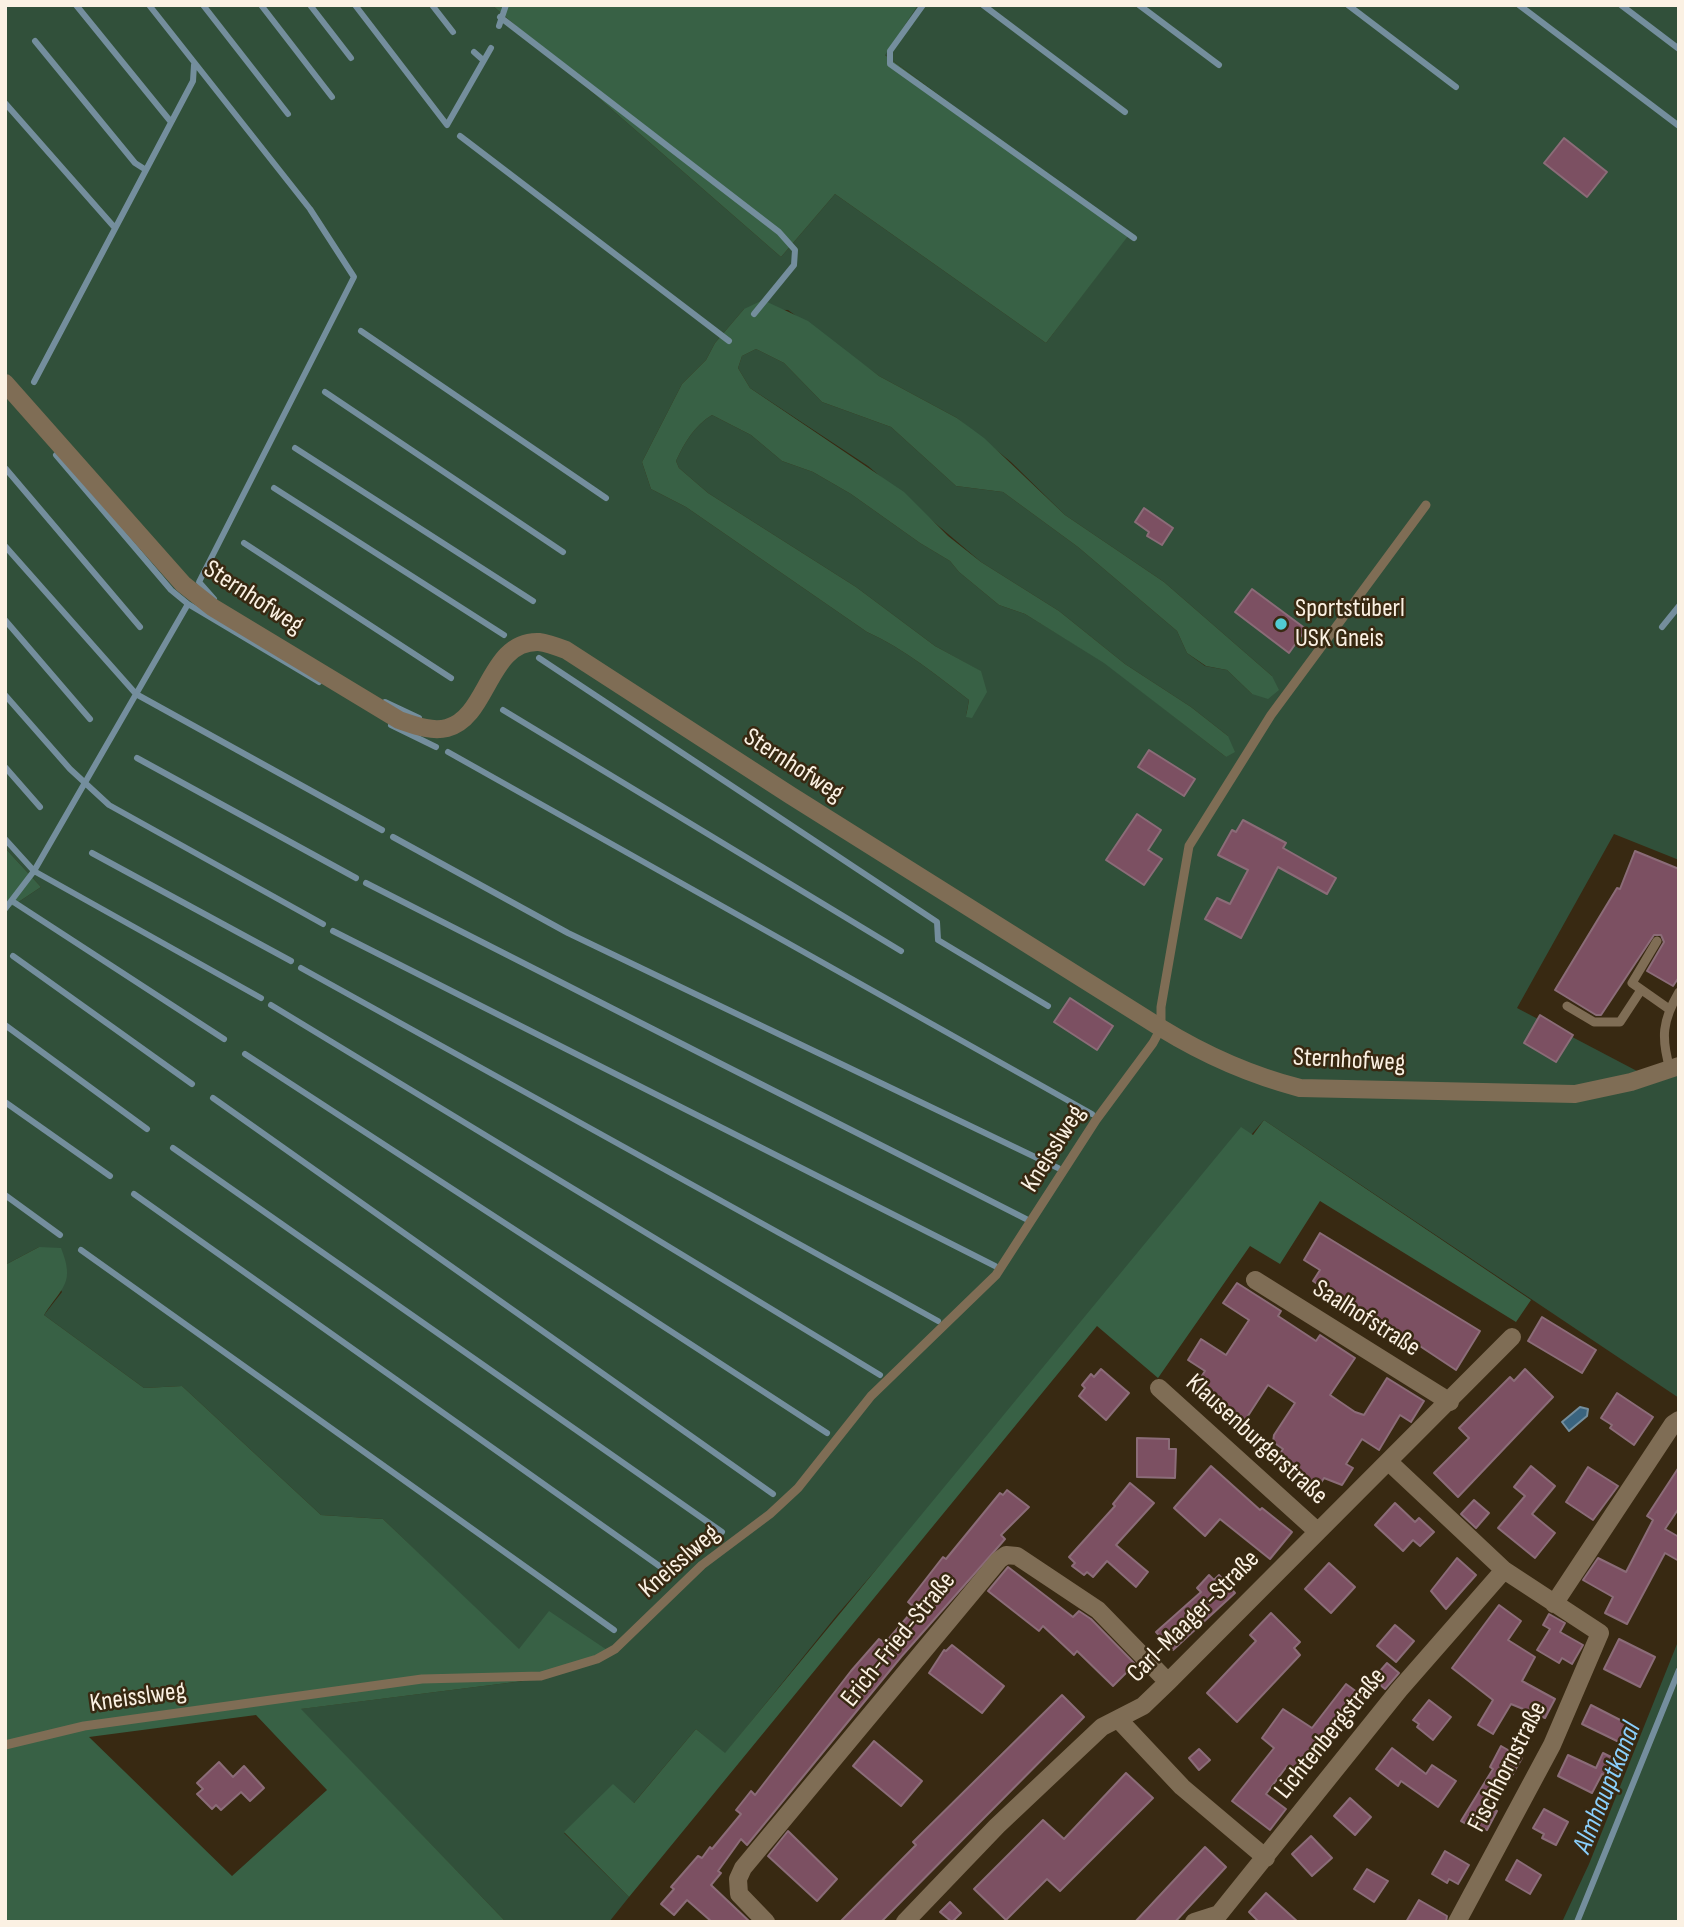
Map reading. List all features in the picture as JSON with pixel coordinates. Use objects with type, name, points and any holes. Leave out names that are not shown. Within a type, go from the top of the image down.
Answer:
[{"type":"street","name":"Sternhofweg","points":[[5,383],[183,584],[212,607],[399,720],[424,728],[448,728],[470,712],[495,670],[516,649],[538,642],[566,650],[790,795],[1161,1028],[1223,1062],[1263,1079],[1300,1088],[1575,1094],[1631,1082],[1674,1067]]},
{"type":"street","name":"Saalhofstraße","points":[[1255,1280],[1450,1402]]},
{"type":"street","name":"Carl-Maager-Straße","points":[[905,1922],[1006,1816],[1102,1727],[1143,1706],[1168,1682],[1512,1337]]},
{"type":"street","name":"Klausenburgerstraße","points":[[1159,1388],[1317,1531]]},
{"type":"street","points":[[1390,1462],[1504,1570],[1554,1604],[1673,1424],[1679,1420]]},
{"type":"street","name":"Erich-Fried-Straße","points":[[766,1922],[739,1894],[738,1879],[743,1868],[990,1570],[1006,1555],[1017,1556],[1098,1610],[1168,1682]]},
{"type":"street","name":"Lichtenbergstraße","points":[[1194,1922],[1221,1918],[1399,1690],[1504,1570]]},
{"type":"street","name":"Fischhornstraße","points":[[1457,1922],[1552,1745],[1600,1633],[1554,1604]]},
{"type":"street","points":[[1119,1720],[1182,1787],[1266,1858]]},
{"type":"lane","points":[[1161,1028],[1161,1007],[1189,846],[1270,715],[1426,505]]},
{"type":"lane","points":[[1657,941],[1632,983],[1669,1009]]},
{"type":"lane","points":[[1567,1006],[1594,1022],[1620,1022],[1642,990]]},
{"type":"lane","points":[[1674,1067],[1662,1041],[1669,1009],[1679,992]]},
{"type":"lane","name":"Kneisslweg","points":[[5,1745],[84,1726],[422,1679],[541,1676],[597,1659],[615,1649],[702,1565],[771,1514],[798,1488],[878,1388],[996,1275],[1096,1120],[1153,1043],[1161,1028]]},
{"type":"green space","points":[[5,5],[492,5],[781,257],[835,194],[1046,343],[1127,236],[884,54],[918,5],[1679,5],[1679,860],[1614,834],[1517,1008],[1656,1081],[1679,1073],[1679,1398],[1264,1120],[837,1615],[725,1754],[696,1729],[633,1804],[564,1833],[629,1897],[609,1922],[506,1922],[300,1709],[547,1678],[383,1519],[321,1515],[182,1386],[144,1388],[44,1315],[62,1292],[39,1247],[5,1265],[5,911],[41,887],[5,848]],"holes":[[[744,309],[788,310],[879,376],[957,418],[1011,462],[1065,515],[1164,582],[1272,676],[1252,694],[1227,670],[1205,666],[1187,653],[1177,631],[1078,547],[1003,492],[956,486],[891,427],[822,402],[784,363],[756,349],[742,356],[738,368],[750,388],[868,466],[981,562],[1059,611],[1125,664],[1191,707],[1228,736],[1226,757],[1104,662],[1025,614],[999,605],[959,572],[950,561],[851,494],[813,472],[782,461],[751,435],[712,415],[695,429],[687,441],[676,461],[679,468],[708,493],[856,587],[935,646],[980,671],[966,716],[969,700],[920,663],[867,632],[686,507],[651,489],[642,462],[682,384],[706,360],[715,343]]]},
{"type":"green space","points":[[492,5],[918,5],[885,55],[1128,236],[1046,343],[835,194],[781,257]]},
{"type":"green space","points":[[763,300],[808,321],[879,376],[957,418],[984,438],[1065,515],[1164,582],[1272,676],[1279,690],[1268,699],[1252,694],[1227,670],[1206,666],[1187,653],[1177,631],[1078,547],[1003,492],[956,486],[891,427],[822,402],[784,363],[756,349],[742,356],[738,368],[750,388],[904,492],[948,536],[981,562],[1059,611],[1125,664],[1191,707],[1228,736],[1235,752],[1226,757],[1104,663],[1025,614],[999,605],[959,572],[950,561],[851,494],[813,472],[782,461],[751,435],[712,415],[695,429],[687,441],[676,461],[679,468],[708,493],[856,587],[935,646],[981,671],[987,692],[972,718],[966,717],[969,700],[920,663],[867,632],[686,507],[651,489],[642,462],[682,384],[706,360],[715,343],[744,309]]},
{"type":"green space","points":[[5,848],[41,887],[5,911]]},
{"type":"green space","points":[[1264,1120],[1531,1300],[1516,1322],[1320,1201],[1280,1264],[1250,1246],[1158,1378],[1097,1326],[629,1897],[564,1832],[613,1784],[634,1803],[696,1729],[725,1753],[1241,1127],[1253,1135]]},
{"type":"green space","points":[[39,1247],[61,1248],[67,1277],[44,1315],[144,1388],[182,1386],[321,1515],[383,1519],[519,1649],[549,1611],[610,1652],[547,1678],[301,1709],[506,1922],[5,1922],[5,1265]],"holes":[[[256,1715],[327,1790],[232,1876],[89,1737]]]},
{"type":"green space","points":[[1679,1639],[1679,1922],[1562,1922],[1589,1864]]},
{"type":"water","points":[[1580,1407],[1588,1409],[1587,1416],[1569,1431],[1562,1422]]},
{"type":"building","points":[[1564,138],[1607,172],[1587,197],[1544,163]]},
{"type":"building","points":[[1144,508],[1173,528],[1162,545],[1147,536],[1149,532],[1135,522]]},
{"type":"building","points":[[1252,589],[1306,629],[1289,653],[1235,612]]},
{"type":"building","points":[[1149,750],[1195,779],[1184,796],[1138,767]]},
{"type":"building","points":[[1137,814],[1161,830],[1148,850],[1162,859],[1144,885],[1106,860]]},
{"type":"building","points":[[1243,820],[1286,843],[1283,848],[1336,878],[1327,894],[1278,867],[1241,938],[1205,919],[1217,898],[1230,904],[1248,870],[1218,855],[1232,830],[1236,832]]},
{"type":"building","points":[[1635,851],[1679,869],[1679,977],[1673,986],[1647,971],[1664,942],[1661,935],[1654,935],[1601,1015],[1596,1015],[1555,990],[1617,888],[1620,889]]},
{"type":"building","points":[[1070,998],[1113,1026],[1097,1050],[1054,1022]]},
{"type":"building","points":[[1540,1015],[1573,1035],[1556,1062],[1524,1043]]},
{"type":"building","points":[[1320,1233],[1480,1331],[1456,1370],[1376,1317],[1373,1322],[1313,1281],[1320,1270],[1304,1260]]},
{"type":"building","points":[[1237,1283],[1281,1311],[1278,1316],[1316,1341],[1320,1335],[1355,1358],[1330,1395],[1355,1412],[1364,1415],[1387,1378],[1424,1401],[1411,1422],[1400,1415],[1379,1450],[1362,1439],[1346,1464],[1353,1468],[1342,1485],[1324,1478],[1317,1489],[1276,1460],[1283,1449],[1273,1442],[1274,1435],[1295,1403],[1268,1385],[1244,1422],[1227,1411],[1229,1408],[1195,1386],[1205,1371],[1188,1360],[1201,1339],[1226,1355],[1249,1320],[1223,1303]]},
{"type":"building","points":[[1542,1317],[1596,1350],[1582,1373],[1528,1341]]},
{"type":"building","points":[[1101,1369],[1129,1393],[1106,1420],[1079,1396],[1085,1388],[1082,1385],[1091,1374],[1094,1377]]},
{"type":"building","points":[[1525,1369],[1553,1397],[1458,1497],[1434,1473],[1469,1438],[1459,1428],[1510,1377],[1514,1381]]},
{"type":"building","points":[[1617,1393],[1653,1417],[1634,1445],[1601,1418]]},
{"type":"building","points":[[1137,1438],[1169,1439],[1169,1449],[1176,1449],[1175,1478],[1137,1477]]},
{"type":"building","points":[[1211,1466],[1260,1510],[1262,1508],[1292,1532],[1270,1559],[1220,1519],[1205,1536],[1174,1508]]},
{"type":"building","points":[[1531,1466],[1555,1486],[1532,1514],[1555,1533],[1535,1558],[1498,1528],[1525,1496],[1514,1487]]},
{"type":"building","points":[[1588,1467],[1618,1486],[1593,1520],[1566,1502]]},
{"type":"building","points":[[1679,1467],[1679,1508],[1665,1529],[1679,1537],[1679,1561],[1665,1553],[1627,1624],[1605,1613],[1613,1597],[1583,1580],[1598,1558],[1626,1572],[1653,1520],[1647,1516]]},
{"type":"building","points":[[1130,1483],[1154,1503],[1116,1545],[1148,1572],[1136,1587],[1107,1561],[1093,1577],[1087,1572],[1084,1575],[1072,1566],[1075,1563],[1069,1557],[1115,1506],[1113,1504]]},
{"type":"building","points":[[1007,1490],[1029,1507],[1001,1535],[1005,1539],[901,1657],[747,1845],[741,1839],[718,1871],[721,1873],[711,1885],[750,1922],[712,1922],[687,1900],[674,1915],[661,1904],[674,1889],[671,1887],[698,1856],[702,1858],[710,1847],[712,1849],[741,1814],[736,1810],[751,1791],[755,1795],[851,1671],[879,1639],[885,1643],[915,1608],[908,1602],[943,1557],[946,1559],[1000,1493],[1003,1495]]},
{"type":"building","points":[[1474,1500],[1489,1513],[1476,1528],[1461,1514]]},
{"type":"building","points":[[1395,1503],[1415,1522],[1419,1518],[1434,1532],[1420,1546],[1413,1540],[1403,1551],[1375,1525]]},
{"type":"building","points":[[1457,1558],[1476,1575],[1446,1609],[1431,1591]]},
{"type":"building","points":[[1329,1563],[1355,1587],[1331,1613],[1305,1589]]},
{"type":"building","points":[[1008,1567],[1073,1617],[1079,1611],[1091,1619],[1135,1664],[1113,1686],[1077,1651],[1074,1655],[1043,1626],[1039,1631],[988,1591]]},
{"type":"building","points":[[1209,1575],[1214,1580],[1219,1575],[1235,1593],[1173,1650],[1156,1632],[1201,1592],[1197,1588]]},
{"type":"building","points":[[1499,1605],[1521,1621],[1508,1640],[1535,1657],[1522,1681],[1555,1699],[1545,1718],[1511,1704],[1493,1734],[1478,1725],[1493,1700],[1452,1668]]},
{"type":"building","points":[[1271,1613],[1300,1642],[1294,1648],[1300,1655],[1237,1722],[1207,1693],[1256,1641],[1250,1635]]},
{"type":"building","points":[[1549,1614],[1565,1623],[1560,1632],[1583,1645],[1572,1664],[1562,1658],[1559,1663],[1537,1650],[1550,1629],[1543,1625]]},
{"type":"building","points":[[1395,1625],[1414,1641],[1396,1662],[1377,1646]]},
{"type":"building","points":[[1619,1639],[1655,1657],[1640,1687],[1604,1669]]},
{"type":"building","points":[[952,1645],[1004,1686],[982,1713],[929,1673],[944,1650]]},
{"type":"building","points":[[1387,1663],[1399,1673],[1385,1689],[1373,1679]]},
{"type":"building","points":[[1346,1684],[1365,1698],[1348,1720],[1343,1716],[1298,1774],[1287,1766],[1266,1794],[1286,1809],[1270,1830],[1232,1801],[1274,1748],[1262,1738],[1283,1709],[1312,1728]]},
{"type":"building","points":[[1062,1695],[1084,1717],[881,1922],[840,1922],[916,1845],[913,1842]]},
{"type":"building","points":[[1429,1700],[1451,1717],[1433,1740],[1417,1727],[1419,1724],[1413,1720]]},
{"type":"building","points":[[1591,1705],[1628,1724],[1619,1742],[1582,1724]]},
{"type":"building","points":[[874,1741],[922,1781],[901,1806],[853,1766]]},
{"type":"building","points":[[1501,1746],[1522,1758],[1493,1809],[1497,1811],[1487,1830],[1476,1825],[1474,1828],[1461,1821],[1493,1769],[1490,1767]]},
{"type":"building","points":[[1392,1748],[1426,1774],[1432,1765],[1456,1781],[1438,1807],[1401,1781],[1398,1786],[1376,1769]]},
{"type":"building","points":[[1199,1749],[1210,1760],[1199,1770],[1189,1758]]},
{"type":"building","points":[[1603,1753],[1621,1762],[1613,1779],[1602,1774],[1592,1793],[1558,1776],[1568,1755],[1596,1768]]},
{"type":"building","points":[[219,1762],[233,1777],[244,1766],[264,1788],[250,1801],[241,1792],[221,1810],[216,1805],[212,1809],[197,1794],[203,1789],[197,1783]]},
{"type":"building","points":[[1126,1773],[1153,1798],[1060,1891],[1047,1879],[1006,1920],[974,1889],[1043,1820],[1064,1839]]},
{"type":"building","points":[[1350,1798],[1371,1817],[1355,1835],[1334,1816]]},
{"type":"building","points":[[1544,1809],[1568,1822],[1556,1845],[1542,1838],[1544,1834],[1533,1828]]},
{"type":"building","points":[[788,1831],[837,1879],[817,1901],[768,1856]]},
{"type":"building","points":[[1311,1836],[1332,1858],[1312,1876],[1292,1854]]},
{"type":"building","points":[[1205,1847],[1226,1867],[1175,1922],[1135,1922]]},
{"type":"building","points":[[1445,1851],[1469,1865],[1458,1884],[1449,1879],[1447,1883],[1432,1874]]},
{"type":"building","points":[[1517,1860],[1541,1875],[1530,1894],[1506,1880]]},
{"type":"building","points":[[1367,1869],[1388,1881],[1374,1902],[1354,1889]]},
{"type":"building","points":[[1266,1893],[1298,1922],[1259,1922],[1249,1912]]},
{"type":"building","points":[[1419,1900],[1447,1916],[1446,1922],[1406,1922]]},
{"type":"building","points":[[950,1902],[961,1913],[952,1922],[940,1912]]},
{"type":"waterway","points":[[76,5],[171,122]]},
{"type":"waterway","points":[[149,5],[310,209],[354,277],[199,582],[214,599]]},
{"type":"waterway","points":[[203,5],[288,114]]},
{"type":"waterway","points":[[261,5],[332,97]]},
{"type":"waterway","points":[[310,5],[351,58]]},
{"type":"waterway","points":[[355,5],[447,125],[491,48]]},
{"type":"waterway","points":[[432,5],[453,32]]},
{"type":"waterway","points":[[499,26],[506,5]]},
{"type":"waterway","points":[[923,5],[890,51],[890,64],[1134,238]]},
{"type":"waterway","points":[[983,5],[1125,112]]},
{"type":"waterway","points":[[1139,5],[1219,65]]},
{"type":"waterway","points":[[1348,5],[1456,87]]},
{"type":"waterway","points":[[1519,5],[1679,126]]},
{"type":"waterway","points":[[1621,5],[1679,49]]},
{"type":"waterway","points":[[500,17],[779,232],[795,250],[794,265],[754,314]]},
{"type":"waterway","points":[[35,41],[135,163],[146,170]]},
{"type":"waterway","points":[[474,52],[483,60]]},
{"type":"waterway","points":[[34,382],[193,81],[194,65]]},
{"type":"waterway","points":[[5,103],[115,228]]},
{"type":"waterway","points":[[460,136],[729,341]]},
{"type":"waterway","points":[[361,331],[606,498]]},
{"type":"waterway","points":[[325,392],[563,552]]},
{"type":"waterway","points":[[295,448],[533,601]]},
{"type":"waterway","points":[[56,455],[171,590],[188,604],[319,682]]},
{"type":"waterway","points":[[6,469],[140,627]]},
{"type":"waterway","points":[[274,488],[504,635]]},
{"type":"waterway","points":[[244,543],[451,678]]},
{"type":"waterway","points":[[5,546],[136,694],[382,830]]},
{"type":"waterway","points":[[5,909],[34,871],[188,604]]},
{"type":"waterway","points":[[1662,627],[1679,606]]},
{"type":"waterway","points":[[5,620],[90,719]]},
{"type":"waterway","points":[[539,658],[937,922],[938,940],[1048,1006]]},
{"type":"waterway","points":[[5,695],[70,769],[109,805],[323,924]]},
{"type":"waterway","points":[[385,702],[419,718]]},
{"type":"waterway","points":[[503,710],[901,951]]},
{"type":"waterway","points":[[391,725],[436,747]]},
{"type":"waterway","points":[[448,752],[1092,1114]]},
{"type":"waterway","points":[[137,758],[356,878]]},
{"type":"waterway","points":[[5,767],[40,807]]},
{"type":"waterway","points":[[393,837],[568,933],[1058,1168]]},
{"type":"waterway","points":[[5,839],[34,871],[261,998]]},
{"type":"waterway","points":[[92,853],[291,961]]},
{"type":"waterway","points":[[366,883],[1026,1219]]},
{"type":"waterway","points":[[12,901],[224,1039]]},
{"type":"waterway","points":[[333,931],[995,1266]]},
{"type":"waterway","points":[[13,956],[192,1084]]},
{"type":"waterway","points":[[301,968],[938,1321]]},
{"type":"waterway","points":[[271,1005],[880,1375]]},
{"type":"waterway","points":[[5,1025],[147,1129]]},
{"type":"waterway","points":[[245,1054],[827,1433]]},
{"type":"waterway","points":[[213,1098],[773,1494]]},
{"type":"waterway","points":[[5,1102],[110,1176]]},
{"type":"waterway","points":[[173,1148],[722,1532]]},
{"type":"waterway","points":[[134,1194],[672,1575]]},
{"type":"waterway","points":[[5,1195],[60,1235]]},
{"type":"waterway","points":[[81,1250],[614,1630]]},
{"type":"waterway","name":"Almhauptkanal","points":[[1577,1922],[1679,1670]]},
{"type":"place","name":"Sportstüberl USK Gneis","points":[[1281,624]]}]
